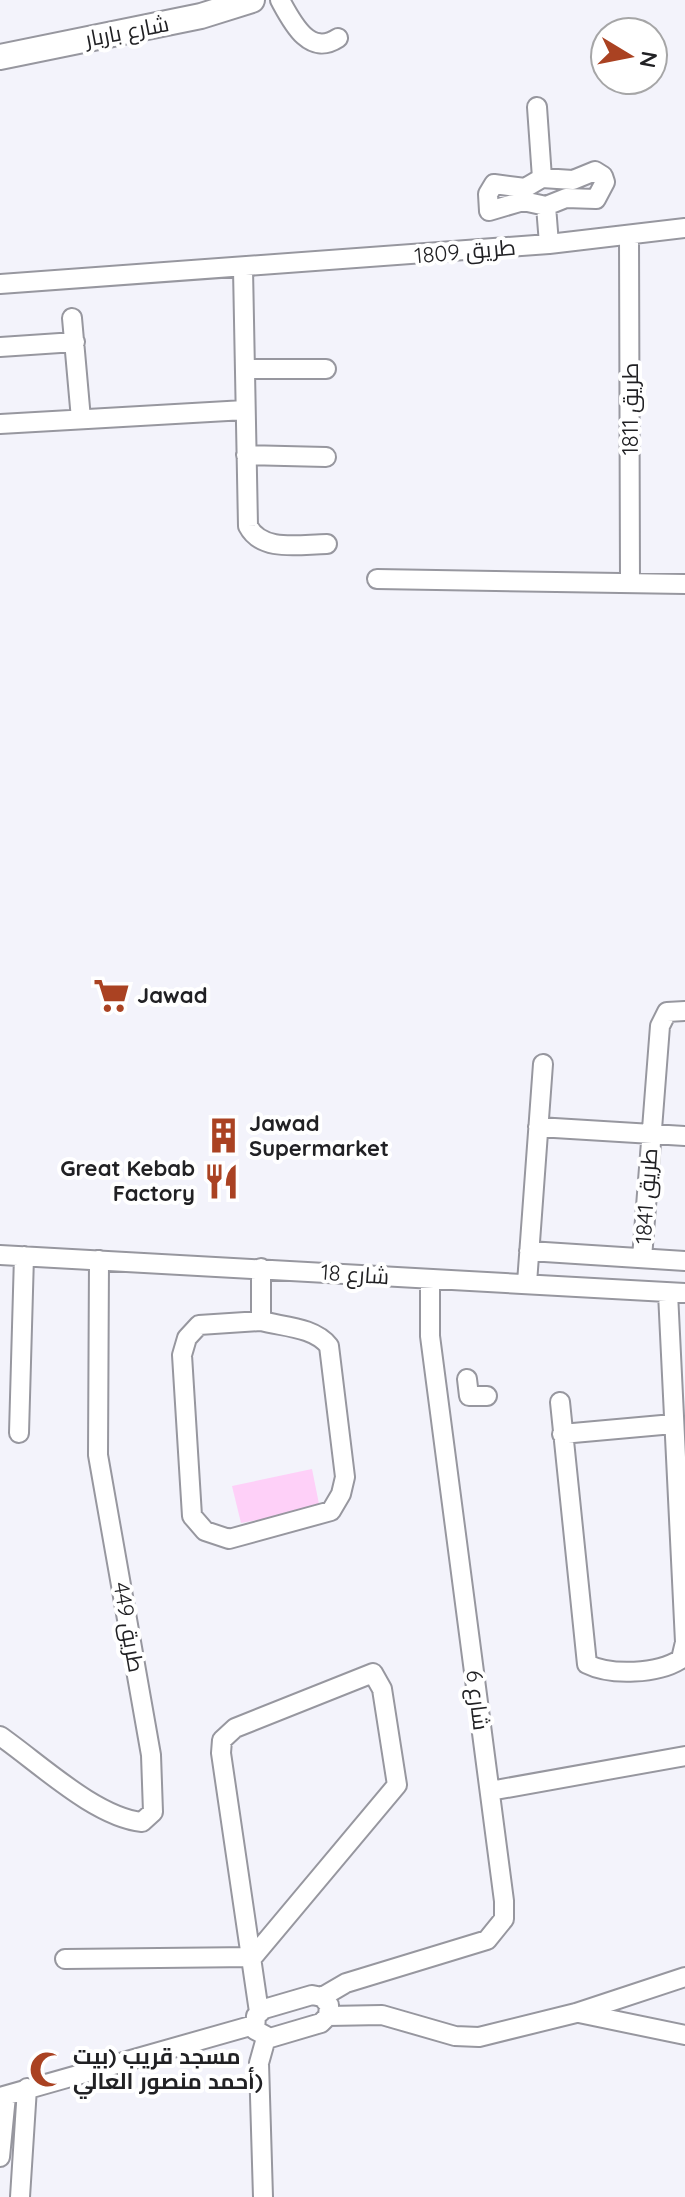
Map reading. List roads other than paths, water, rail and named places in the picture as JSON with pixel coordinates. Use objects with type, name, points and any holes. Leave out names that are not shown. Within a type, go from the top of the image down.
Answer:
[{"type":"street","name":"شارع باربار","points":[[0,57],[201,16],[252,0]]},
{"type":"street","points":[[280,0],[303,36],[313,43],[322,44],[338,38]]},
{"type":"street","points":[[537,107],[542,178]]},
{"type":"street","points":[[542,178],[570,189],[546,206]]},
{"type":"street","points":[[489,211],[523,194],[542,178]]},
{"type":"street","points":[[491,231],[488,194],[494,184],[546,206]]},
{"type":"street","points":[[546,206],[549,244]]},
{"type":"street","name":"طريق 1809","points":[[0,284],[243,269],[549,244],[685,228]]},
{"type":"street","name":"طريق 1811","points":[[629,235],[630,583]]},
{"type":"street","points":[[243,269],[247,519],[256,537],[267,543],[327,544]]},
{"type":"street","points":[[72,318],[81,419]]},
{"type":"street","points":[[0,347],[75,342]]},
{"type":"street","points":[[245,369],[326,369]]},
{"type":"street","points":[[0,424],[245,410]]},
{"type":"street","points":[[246,455],[326,457]]},
{"type":"street","points":[[377,579],[685,584]]},
{"type":"street","name":"طريق 1841","points":[[642,1258],[661,1021],[667,1012],[685,1011]]},
{"type":"street","points":[[527,1283],[543,1064]]},
{"type":"street","name":"طريق 1841","points":[[538,1127],[685,1136]]},
{"type":"street","name":"طريق 1841","points":[[529,1251],[685,1261]]},
{"type":"street","name":"شارع 18","points":[[0,1255],[676,1293]]},
{"type":"street","points":[[19,1433],[24,1256]]},
{"type":"street","name":"طريق 449","points":[[0,1736],[97,1806],[126,1820],[142,1822],[153,1812],[151,1755],[98,1455],[99,1260]]},
{"type":"street","points":[[261,1268],[261,1321]]},
{"type":"street","name":"شارع 6","points":[[260,2025],[285,2003],[312,1995],[322,1997],[346,1983],[479,1943],[494,1934],[505,1910],[438,1401],[429,1322],[430,1279]]},
{"type":"street","points":[[560,1402],[587,1664],[602,1672],[669,1667],[681,1659],[685,1642],[673,1424],[676,1293]]},
{"type":"street","points":[[261,1321],[322,1337],[329,1346],[345,1477],[341,1494],[331,1511],[229,1539],[205,1531],[192,1516],[182,1355],[187,1338],[199,1325],[261,1321]]},
{"type":"street","points":[[438,1401],[474,1390]]},
{"type":"street","points":[[562,1434],[673,1424]]},
{"type":"street","points":[[65,1959],[253,1957],[397,1785],[382,1689],[373,1673],[235,1728],[222,1740],[221,1753],[253,1957],[260,2025],[263,2197]]},
{"type":"street","points":[[490,1791],[685,1756]]},
{"type":"street","points":[[328,2016],[382,2015],[455,2036],[479,2037],[576,2013],[685,1977]]},
{"type":"street","points":[[0,2157],[3,2097],[260,2025],[293,2032],[321,2023],[328,2016],[329,2005],[322,1997]]},
{"type":"street","points":[[285,2003],[293,2032]]},
{"type":"street","points":[[576,2013],[685,2035]]},
{"type":"street","points":[[20,2197],[27,2088]]},
{"type":"place","name":"Jawad","points":[[111,995]]},
{"type":"place","name":"Jawad Supermarket","points":[[223,1136]]},
{"type":"place","name":"Great Kebab Factory","points":[[221,1181]]},
{"type":"place","name":"مسجد قريب (بيت أحمد منصور العالي)","points":[[47,2069]]}]
